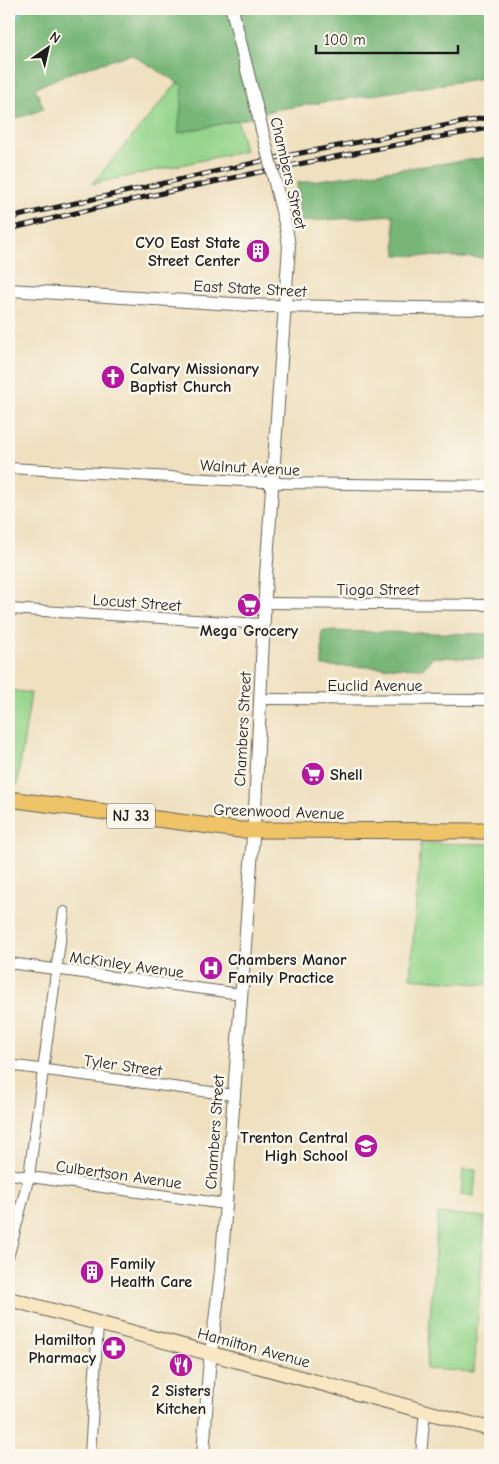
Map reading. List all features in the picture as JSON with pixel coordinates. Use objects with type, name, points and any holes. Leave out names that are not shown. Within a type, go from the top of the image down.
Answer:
[{"type":"main road","name":"Greenwood Avenue","points":[[9,799],[233,830],[490,831]]},
{"type":"main road","name":"Hamilton Avenue","points":[[9,1299],[490,1429]]},
{"type":"street","name":"Chambers Street","points":[[202,1455],[226,1204],[254,830],[263,624],[289,246],[286,227],[232,9]]},
{"type":"street","name":"East State Street","points":[[9,290],[284,307],[490,309]]},
{"type":"street","name":"Walnut Avenue","points":[[9,468],[272,483],[490,486]]},
{"type":"street","name":"Tioga Street","points":[[265,603],[490,605]]},
{"type":"street","name":"Locust Street","points":[[9,609],[263,624]]},
{"type":"street","name":"Euclid Avenue","points":[[260,699],[490,700]]},
{"type":"street","points":[[9,1254],[29,1176],[64,912]]},
{"type":"street","name":"McKinley Avenue","points":[[9,963],[241,994]]},
{"type":"street","name":"Tyler Street","points":[[9,1065],[233,1095]]},
{"type":"street","name":"Culbertson Avenue","points":[[9,1174],[226,1204]]},
{"type":"street","points":[[90,1455],[98,1324]]},
{"type":"street","points":[[422,1455],[425,1412]]},
{"type":"green space","points":[[9,9],[490,9],[490,77],[273,110],[245,119],[178,133],[183,86],[131,54],[70,73],[35,88],[44,109],[9,121]]},
{"type":"green space","points":[[217,36],[245,151],[92,184]]},
{"type":"green space","points":[[490,157],[490,258],[396,255],[393,215],[300,222],[297,183]]},
{"type":"green space","points":[[322,631],[490,634],[490,659],[433,657],[424,668],[322,666]]},
{"type":"green space","points":[[9,690],[31,693],[17,786],[9,784]]},
{"type":"green space","points":[[421,843],[490,844],[490,985],[410,978]]},
{"type":"green space","points":[[463,1169],[476,1170],[474,1196],[461,1195]]},
{"type":"green space","points":[[438,1213],[485,1217],[474,1372],[426,1369]]},
{"type":"waterway","points":[[9,11],[13,9]]},
{"type":"railway","points":[[9,218],[280,157],[490,117]]},
{"type":"railway","points":[[9,229],[249,174],[490,128]]},
{"type":"place","name":"CYO East State Street Center","points":[[258,251]]},
{"type":"place","name":"Calvary Missionary Baptist Church","points":[[113,377]]},
{"type":"place","name":"Mega Grocery","points":[[249,605]]},
{"type":"place","name":"Shell","points":[[313,774]]},
{"type":"place","name":"Chambers Manor Family Practice","points":[[211,968]]},
{"type":"place","name":"Trenton Central High School","points":[[366,1146]]},
{"type":"place","name":"Family Health Care","points":[[92,1272]]},
{"type":"place","name":"Hamilton Pharmacy","points":[[114,1348]]},
{"type":"place","name":"2 Sisters Kitchen","points":[[181,1365]]}]
